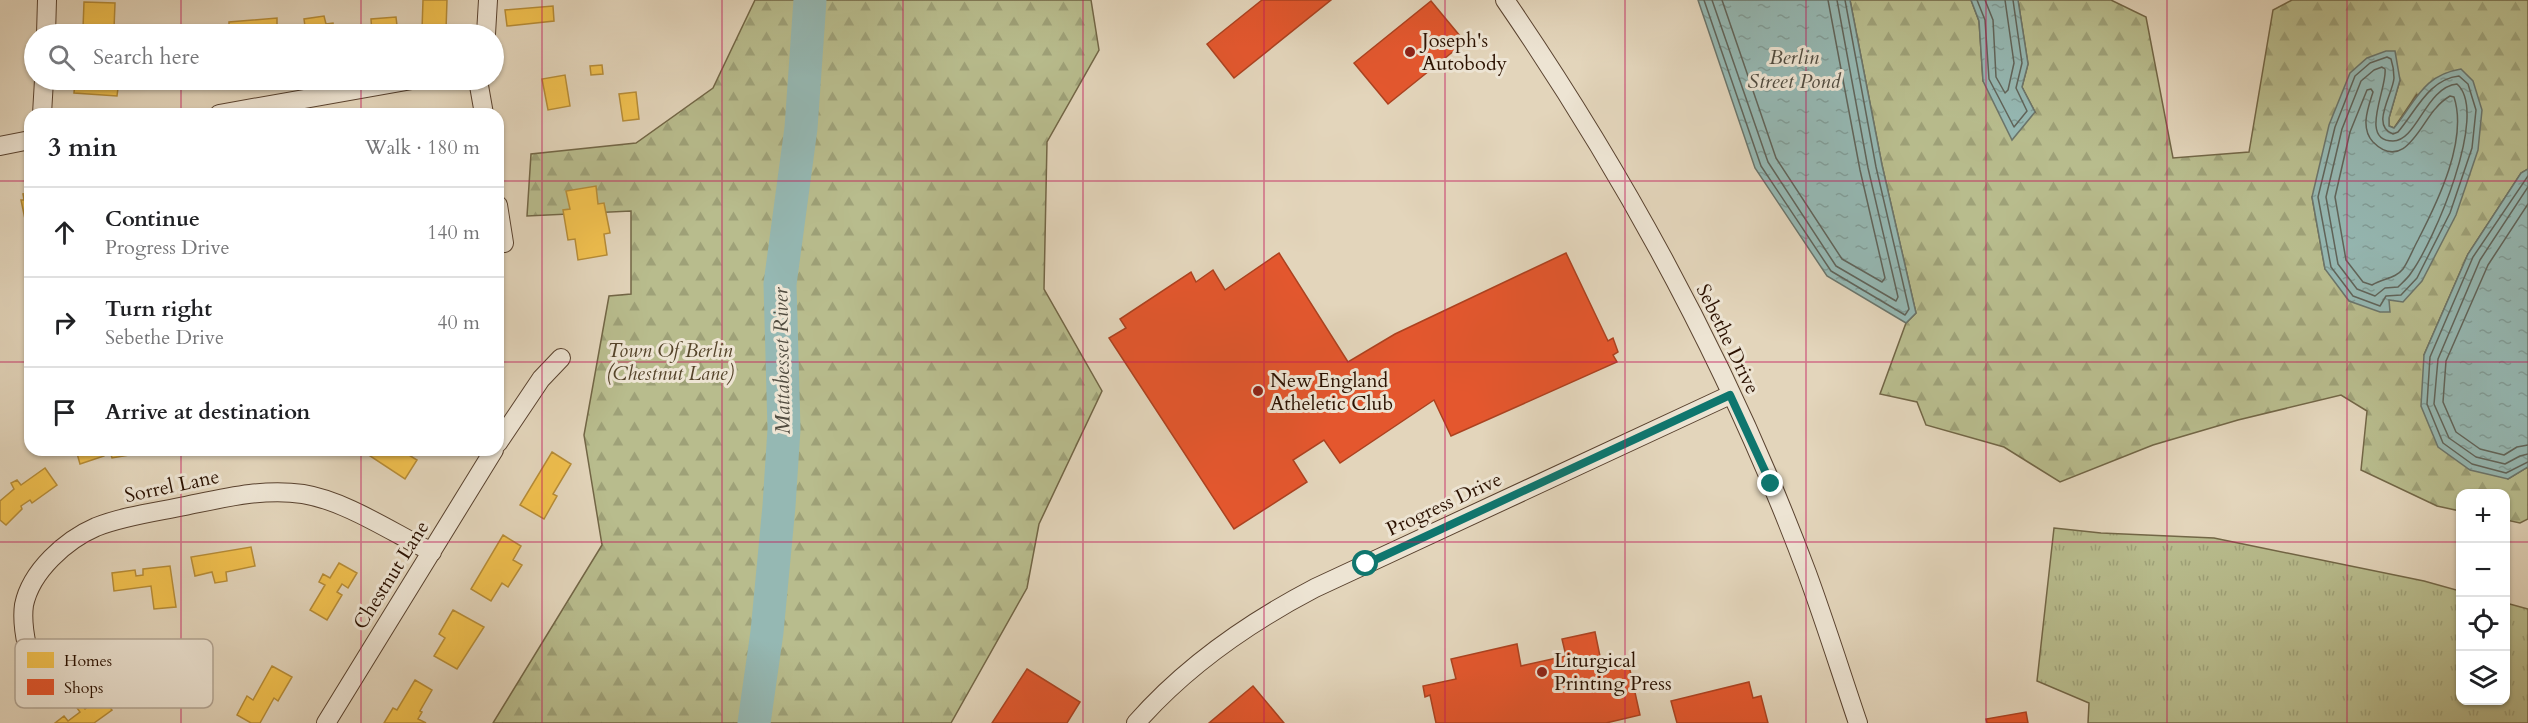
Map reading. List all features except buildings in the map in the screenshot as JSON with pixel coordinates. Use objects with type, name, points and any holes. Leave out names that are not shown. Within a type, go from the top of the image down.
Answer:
[{"type":"street","points":[[46,24],[47,0]]},
{"type":"street","points":[[487,24],[488,0]]},
{"type":"street","name":"Sebethe Drive","points":[[1505,0],[1547,61],[1636,207],[1685,301],[1771,484],[1806,572],[1858,723]]},
{"type":"street","points":[[42,108],[43,90]]},
{"type":"street","points":[[253,108],[355,90]]},
{"type":"street","points":[[480,90],[483,108]]},
{"type":"street","points":[[0,146],[24,141]]},
{"type":"street","points":[[504,434],[541,378],[561,358]]},
{"type":"street","name":"Progress Drive","points":[[1136,723],[1187,673],[1227,640],[1270,612],[1316,588],[1730,395]]},
{"type":"street","name":"Chestnut Lane","points":[[326,723],[490,456]]},
{"type":"street","name":"Sorrel Lane","points":[[26,639],[23,625],[24,604],[31,585],[50,559],[71,541],[96,527],[124,519],[251,494],[274,491],[305,494],[334,503],[432,552]]},
{"type":"green space","name":"Town Of Berlin (Chestnut Lane)","points":[[755,0],[1091,0],[1099,50],[1047,142],[1044,289],[1102,391],[1039,524],[1027,588],[951,723],[493,723],[602,545],[584,435],[609,296],[631,294],[631,211],[527,216],[531,154],[636,143],[713,88]]},
{"type":"green space","points":[[1850,0],[1971,0],[1979,21],[1983,81],[2035,112],[2022,87],[2028,64],[2018,0],[2111,0],[2146,17],[2173,158],[2249,152],[2273,10],[2292,0],[2528,0],[2528,169],[2521,173],[2468,254],[2424,355],[2508,479],[2528,467],[2528,519],[2520,523],[2510,521],[2510,489],[2456,489],[2456,510],[2437,506],[2361,470],[2367,411],[2341,395],[2238,420],[2153,445],[2060,482],[2004,447],[1926,425],[1917,402],[1880,394],[1906,323],[1916,313],[1882,165]],"holes":[[[2400,80],[2389,118],[2389,126],[2394,128],[2417,94],[2389,300],[2325,269],[2312,197]]]},
{"type":"green space","points":[[2054,528],[2101,533],[2214,538],[2424,581],[2456,590],[2456,705],[2510,705],[2510,604],[2528,609],[2528,723],[2088,723],[2089,703],[2037,681]]},
{"type":"water","name":"Berlin Street Pond","points":[[1698,0],[1850,0],[1882,165],[1916,313],[1906,323],[1827,276],[1755,168]]},
{"type":"water","points":[[1971,0],[2018,0],[2028,64],[2022,87],[2035,112],[2012,140],[1983,81],[1979,21]]},
{"type":"water","points":[[2386,51],[2395,51],[2400,80],[2389,118],[2389,126],[2394,128],[2429,83],[2448,72],[2461,69],[2473,81],[2482,110],[2478,150],[2456,215],[2422,281],[2403,302],[2389,300],[2390,312],[2380,312],[2349,301],[2325,269],[2312,197],[2329,125],[2350,73],[2367,58]]},
{"type":"water","points":[[2528,169],[2528,467],[2508,479],[2470,470],[2438,447],[2421,406],[2424,355],[2468,254],[2521,173]]},
{"type":"waterway","name":"Mattabesset River","points":[[754,723],[767,632],[779,506],[784,429],[780,284],[801,128],[810,0]]},
{"type":"place","name":"Joseph's Autobody","points":[[1410,52]]},
{"type":"place","name":"New England Atheletic Club","points":[[1258,391]]},
{"type":"place","name":"Liturgical Printing Press","points":[[1542,672]]},
{"type":"route","points":[[1366,564],[1730,395],[1771,484]]}]
